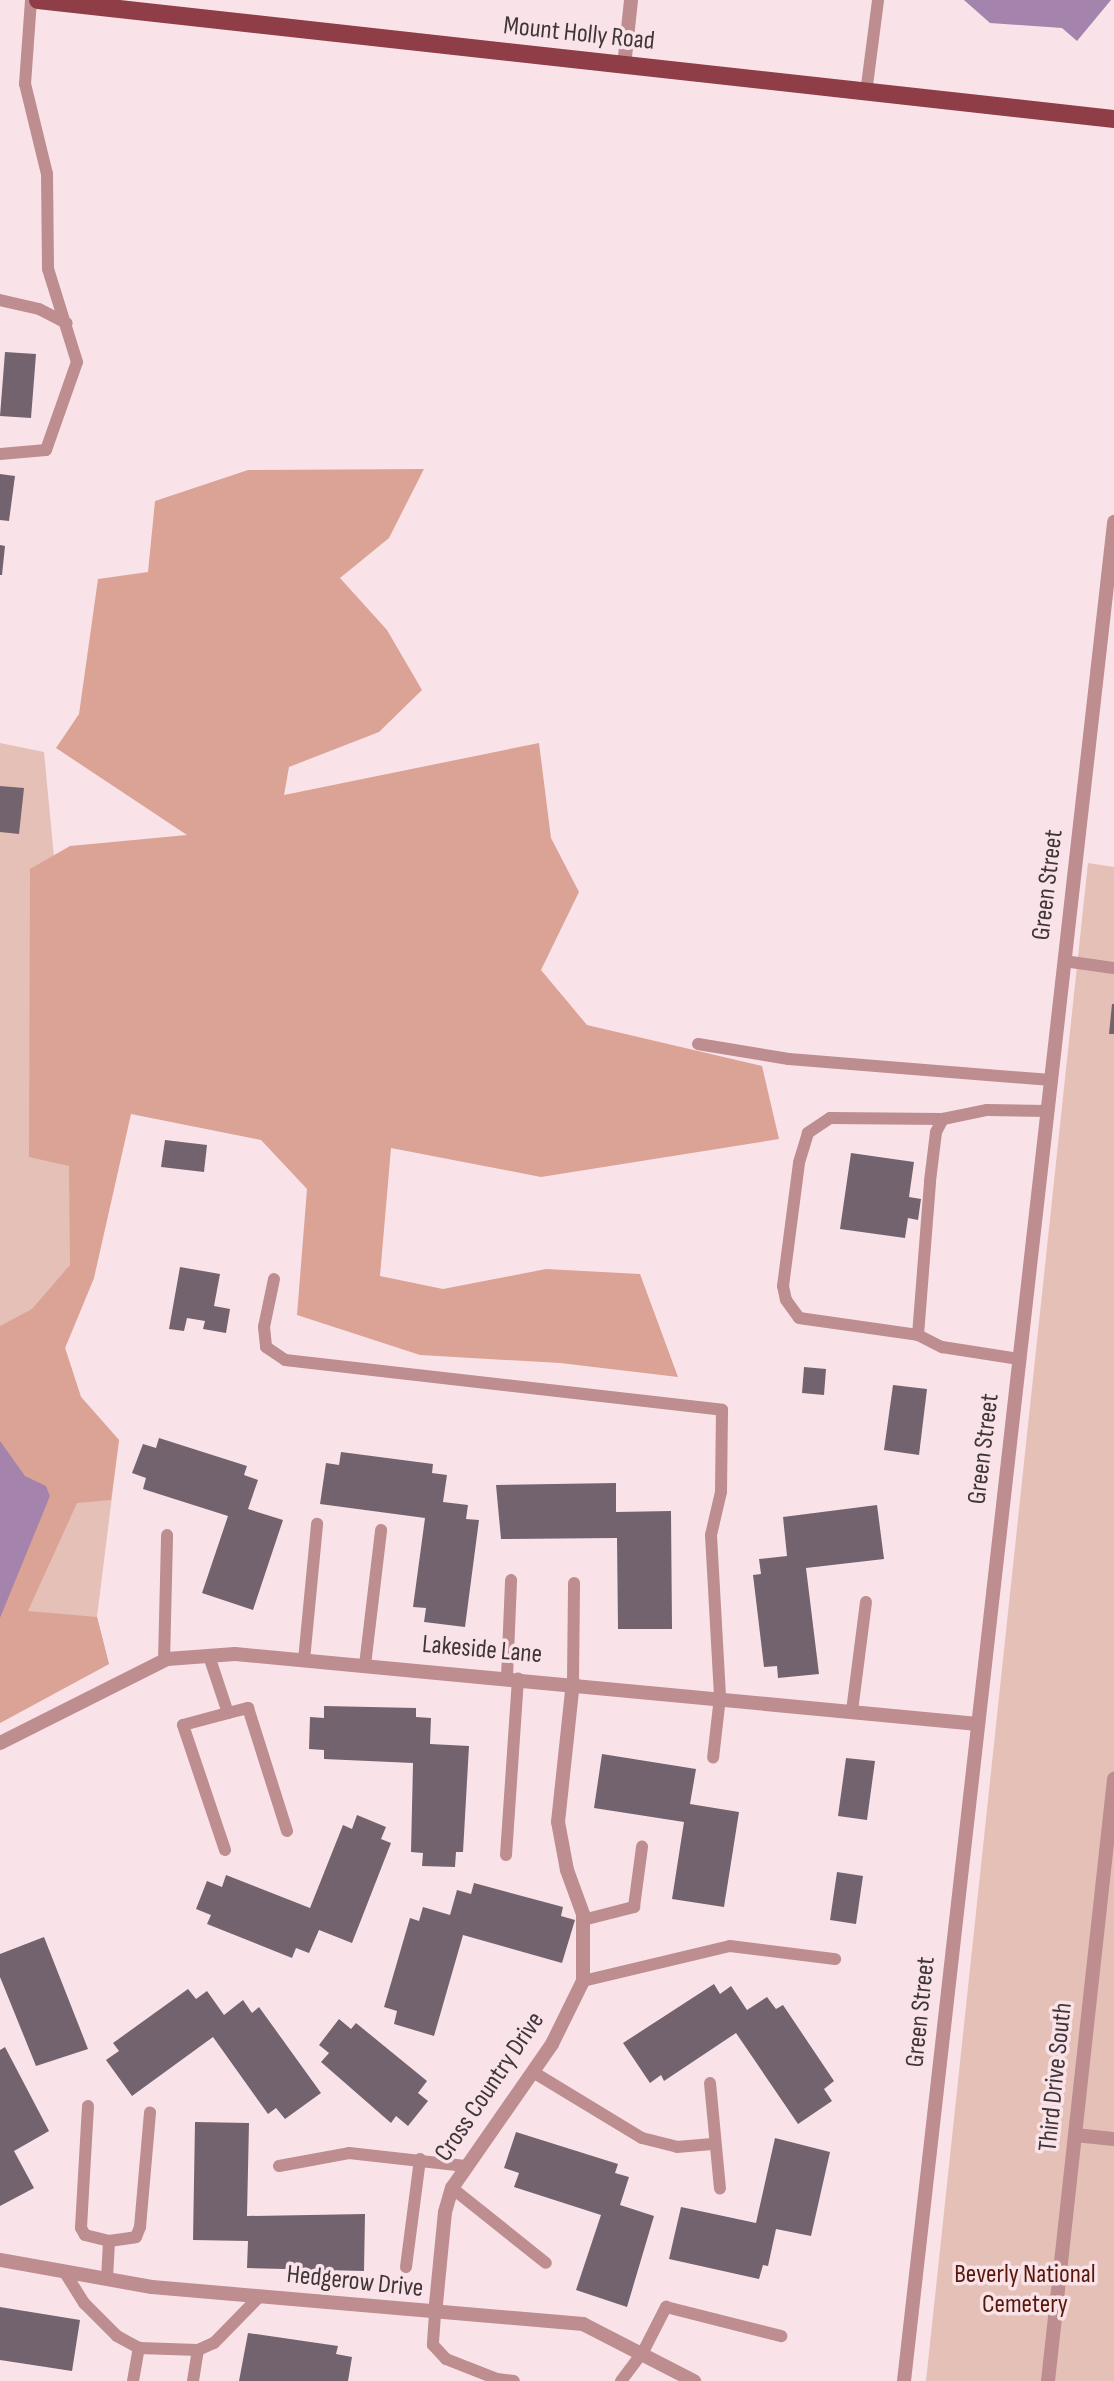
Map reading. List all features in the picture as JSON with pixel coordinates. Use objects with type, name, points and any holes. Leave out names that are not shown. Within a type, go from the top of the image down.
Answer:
[{"type":"main road","name":"Mount Holly Road","points":[[38,0],[1114,119]]},
{"type":"street","points":[[624,65],[631,0]]},
{"type":"street","name":"Green Street","points":[[904,2381],[1114,522]]},
{"type":"street","name":"Lakeside Lane","points":[[0,1743],[164,1661],[209,1656],[303,1660],[573,1682],[978,1724]]},
{"type":"street","name":"Cross Country Drive","points":[[435,2314],[445,2212],[452,2188],[552,2044],[583,1981],[583,1920],[558,1822],[573,1682]]},
{"type":"street","name":"Third Drive South","points":[[1048,2381],[1114,1779]]},
{"type":"street","points":[[1075,2135],[1114,2139]]},
{"type":"street","name":"Hedgerow Drive","points":[[0,2260],[107,2278],[259,2297],[435,2314],[583,2324],[643,2352],[694,2381]]},
{"type":"lane","points":[[0,454],[46,450],[77,362],[48,269],[47,174],[25,85],[31,0]]},
{"type":"lane","points":[[866,93],[878,0]]},
{"type":"lane","points":[[0,300],[39,309],[67,323]]},
{"type":"lane","points":[[1064,961],[1114,968]]},
{"type":"lane","points":[[698,1044],[789,1059],[1051,1080]]},
{"type":"lane","points":[[1019,1359],[942,1348],[918,1335],[799,1318],[786,1300],[783,1286],[799,1164],[808,1133],[830,1118],[943,1119],[987,1110],[1048,1111]]},
{"type":"lane","points":[[918,1335],[930,1181],[936,1132],[943,1119]]},
{"type":"lane","points":[[274,1279],[264,1326],[266,1347],[285,1360],[469,1385],[722,1410],[721,1492],[711,1535],[720,1698],[713,1758]]},
{"type":"lane","points":[[303,1660],[317,1524]]},
{"type":"lane","points":[[365,1665],[381,1530]]},
{"type":"lane","points":[[164,1661],[167,1535]]},
{"type":"lane","points":[[506,1856],[512,1677],[511,1580]]},
{"type":"lane","points":[[573,1682],[574,1583]]},
{"type":"lane","points":[[852,1711],[866,1602]]},
{"type":"lane","points":[[209,1656],[228,1713]]},
{"type":"lane","points":[[225,1850],[183,1725],[248,1708],[287,1831]]},
{"type":"lane","points":[[583,1920],[634,1907],[642,1847]]},
{"type":"lane","points":[[583,1981],[730,1946],[835,1959]]},
{"type":"lane","points":[[533,2072],[642,2138],[677,2147],[715,2144]]},
{"type":"lane","points":[[710,2083],[720,2189]]},
{"type":"lane","points":[[88,2106],[81,2228],[85,2235],[109,2241],[136,2237],[140,2227],[149,2112]]},
{"type":"lane","points":[[279,2166],[349,2153],[465,2166]]},
{"type":"lane","points":[[406,2267],[420,2159]]},
{"type":"lane","points":[[452,2188],[546,2263]]},
{"type":"lane","points":[[107,2278],[109,2241]]},
{"type":"lane","points":[[64,2271],[84,2303],[117,2336],[139,2347],[198,2350],[214,2343],[259,2297]]},
{"type":"lane","points":[[621,2381],[643,2352],[666,2307],[781,2336]]},
{"type":"lane","points":[[435,2314],[433,2345],[446,2359],[497,2379],[514,2381]]},
{"type":"lane","points":[[134,2381],[139,2347]]},
{"type":"lane","points":[[193,2381],[198,2350]]},
{"type":"green space","points":[[0,743],[44,752],[94,1278],[65,1348],[81,1397],[119,1440],[97,1617],[109,1664],[0,1723]]},
{"type":"green space","name":"Beverly National Cemetery","points":[[1088,863],[1114,867],[1114,2381],[926,2381]]},
{"type":"shaded area","points":[[964,0],[1111,0],[1077,41],[1062,28],[990,23]]},
{"type":"shaded area","points":[[424,469],[389,538],[340,578],[387,630],[422,690],[379,732],[289,767],[284,795],[539,743],[551,838],[579,892],[541,970],[587,1025],[762,1066],[779,1139],[541,1177],[391,1148],[380,1276],[443,1289],[546,1269],[640,1274],[678,1377],[560,1363],[420,1355],[297,1315],[307,1189],[261,1140],[131,1114],[94,1278],[65,1348],[81,1397],[119,1440],[111,1500],[77,1503],[28,1611],[97,1617],[109,1664],[0,1723],[0,1618],[25,1477],[0,1443],[0,1326],[32,1309],[70,1265],[69,1166],[29,1157],[30,869],[70,846],[187,835],[56,748],[79,714],[98,579],[148,572],[155,501],[248,470]]},
{"type":"shaded area","points":[[0,1441],[25,1476],[46,1486],[50,1496],[0,1618]]},
{"type":"building","points":[[5,352],[36,354],[31,418],[0,416]]},
{"type":"building","points":[[0,474],[15,476],[9,521],[0,520]]},
{"type":"building","points":[[0,545],[5,546],[2,575],[0,575]]},
{"type":"building","points":[[0,786],[24,788],[19,834],[0,832]]},
{"type":"building","points":[[1112,1004],[1114,1034],[1109,1034]]},
{"type":"building","points":[[165,1140],[207,1145],[204,1172],[161,1167]]},
{"type":"building","points":[[851,1153],[914,1162],[909,1197],[921,1199],[918,1220],[908,1218],[905,1238],[840,1229]]},
{"type":"building","points":[[180,1267],[220,1274],[214,1306],[230,1309],[226,1333],[203,1329],[205,1321],[187,1318],[184,1331],[169,1329]]},
{"type":"building","points":[[804,1367],[826,1369],[824,1395],[802,1393]]},
{"type":"building","points":[[893,1385],[927,1389],[919,1455],[884,1450]]},
{"type":"building","points":[[159,1438],[247,1466],[244,1475],[258,1480],[248,1509],[283,1520],[253,1610],[202,1593],[228,1516],[143,1489],[146,1478],[132,1473],[143,1444],[156,1448]]},
{"type":"building","points":[[341,1452],[433,1464],[432,1473],[447,1475],[443,1502],[468,1505],[466,1519],[479,1520],[465,1627],[424,1622],[426,1608],[413,1607],[425,1518],[320,1504],[326,1463],[339,1465]]},
{"type":"building","points":[[616,1483],[616,1512],[671,1511],[672,1629],[618,1629],[617,1538],[501,1539],[496,1485]]},
{"type":"building","points":[[877,1505],[884,1559],[806,1568],[819,1674],[778,1678],[777,1666],[764,1667],[753,1575],[761,1574],[759,1559],[787,1556],[783,1517]]},
{"type":"building","points":[[324,1706],[416,1708],[416,1717],[431,1718],[430,1744],[469,1746],[463,1852],[456,1852],[455,1867],[422,1866],[423,1853],[411,1852],[413,1763],[324,1759],[324,1750],[309,1749],[310,1717],[324,1718]]},
{"type":"building","points":[[602,1754],[696,1769],[690,1804],[739,1812],[724,1907],[672,1899],[684,1822],[594,1808]]},
{"type":"building","points":[[846,1758],[875,1761],[867,1820],[838,1816]]},
{"type":"building","points":[[357,1815],[386,1827],[381,1839],[391,1843],[352,1943],[319,1930],[309,1953],[296,1948],[292,1958],[207,1924],[211,1915],[196,1909],[207,1881],[222,1887],[226,1875],[310,1908],[343,1825],[352,1829]]},
{"type":"building","points":[[837,1872],[863,1876],[856,1924],[830,1920]]},
{"type":"building","points":[[474,1883],[563,1907],[561,1916],[575,1920],[562,1963],[463,1935],[434,2036],[394,2024],[397,2011],[384,2007],[410,1918],[419,1921],[423,1907],[450,1915],[457,1890],[471,1894]]},
{"type":"building","points":[[44,1937],[88,2049],[36,2066],[0,1977],[0,1954]]},
{"type":"building","points":[[714,1984],[720,1994],[731,1986],[747,2010],[767,1997],[776,2009],[783,2005],[834,2081],[824,2089],[832,2101],[798,2124],[736,2033],[664,2081],[661,2075],[650,2083],[623,2043]]},
{"type":"building","points":[[188,1989],[196,1999],[207,1991],[224,2015],[243,2000],[252,2013],[259,2007],[321,2093],[285,2119],[276,2108],[268,2114],[213,2037],[132,2096],[106,2060],[119,2051],[113,2043]]},
{"type":"building","points":[[339,2019],[351,2029],[356,2023],[427,2081],[418,2093],[428,2101],[408,2126],[396,2116],[391,2123],[321,2062],[329,2053],[319,2045]]},
{"type":"building","points":[[5,2047],[49,2131],[14,2151],[34,2188],[0,2206],[0,2050]]},
{"type":"building","points":[[195,2122],[249,2123],[247,2216],[365,2214],[364,2271],[247,2268],[248,2241],[193,2240]]},
{"type":"building","points":[[516,2132],[618,2164],[615,2173],[629,2177],[620,2205],[654,2216],[627,2307],[576,2290],[601,2215],[514,2187],[519,2173],[504,2168]]},
{"type":"building","points":[[775,2138],[830,2152],[811,2236],[776,2229],[768,2266],[763,2265],[759,2279],[669,2259],[681,2207],[756,2223]]},
{"type":"building","points":[[0,2307],[80,2320],[72,2371],[0,2360]]},
{"type":"building","points":[[248,2333],[338,2346],[336,2354],[352,2357],[348,2381],[239,2381]]}]
